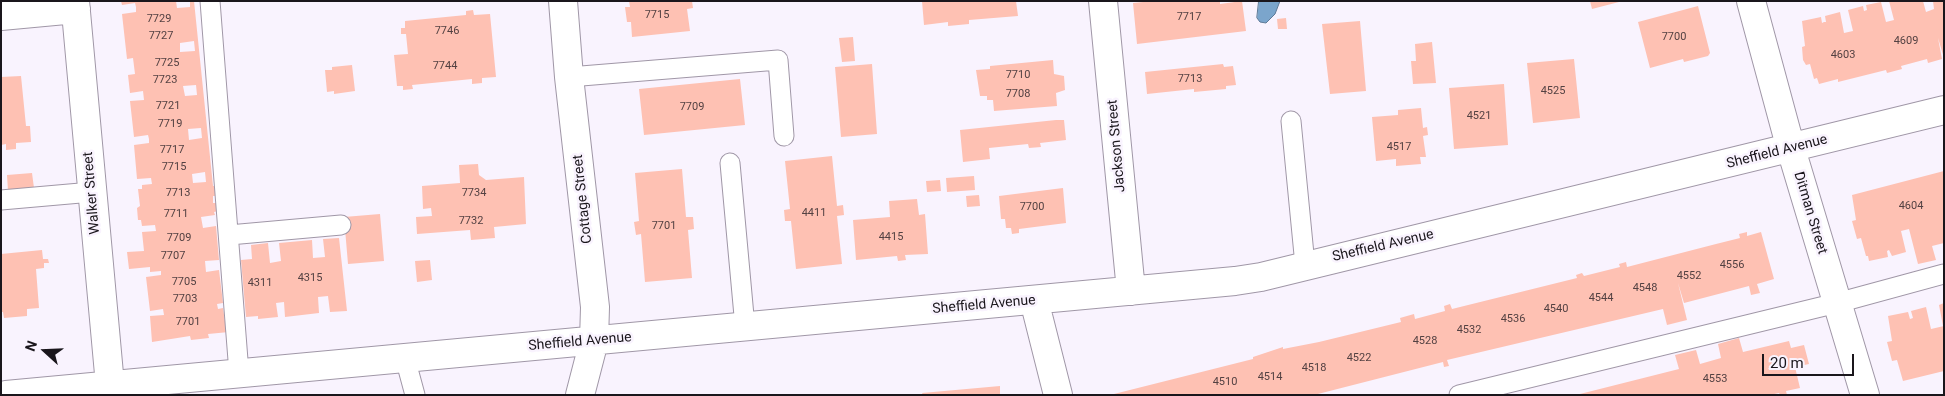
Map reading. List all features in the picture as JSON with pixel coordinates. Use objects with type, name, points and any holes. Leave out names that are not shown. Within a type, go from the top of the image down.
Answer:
[{"type":"street","name":"Cottage Street","points":[[563,1],[569,77],[595,307],[594,341],[580,395]]},
{"type":"street","name":"Jackson Street","points":[[1104,1],[1131,291]]},
{"type":"street","name":"Ditman Street","points":[[1751,1],[1791,149],[1865,395]]},
{"type":"street","points":[[1,16],[76,5]]},
{"type":"street","name":"Walker Street","points":[[76,5],[110,385]]},
{"type":"street","name":"Sheffield Avenue","points":[[6,395],[1235,282],[1791,149],[1944,110]]},
{"type":"street","points":[[1034,300],[1058,395]]},
{"type":"lane","points":[[210,1],[239,373]]},
{"type":"lane","points":[[569,77],[778,60],[784,136]]},
{"type":"lane","points":[[1290,121],[1305,265]]},
{"type":"lane","points":[[730,163],[745,327]]},
{"type":"lane","points":[[1,200],[92,192]]},
{"type":"lane","points":[[229,235],[341,225]]},
{"type":"lane","points":[[1459,395],[1837,303],[1944,274]]},
{"type":"lane","points":[[405,358],[415,395]]},
{"type":"water","points":[[1259,1],[1280,1],[1275,14],[1266,23],[1260,22],[1257,18]]},
{"type":"building","points":[[121,1],[176,1],[177,8],[190,7],[190,1],[194,1],[213,186],[216,186],[217,196],[213,196],[213,203],[217,203],[218,211],[214,212],[215,215],[201,217],[203,228],[216,226],[219,260],[205,261],[206,272],[219,270],[223,303],[217,304],[218,309],[223,308],[226,328],[229,327],[229,332],[208,334],[209,338],[191,340],[190,336],[152,342],[150,316],[164,315],[163,309],[150,311],[146,277],[161,275],[161,271],[150,272],[150,267],[129,269],[127,252],[144,251],[142,232],[156,231],[155,225],[142,226],[141,220],[138,220],[137,208],[140,206],[138,189],[142,189],[142,185],[152,184],[151,178],[137,179],[134,145],[149,143],[149,139],[148,135],[134,137],[130,101],[144,100],[143,91],[130,93],[128,75],[135,74],[133,58],[127,59],[122,14],[136,12],[136,7],[135,3],[122,5]],"holes":[[[194,41],[195,51],[180,52],[180,43]],[[196,85],[197,95],[185,96],[183,86]],[[201,128],[202,138],[189,140],[188,129]],[[205,172],[206,182],[193,183],[192,174]]]},
{"type":"building","points":[[629,1],[692,1],[693,8],[687,9],[690,31],[632,37],[631,22],[627,22],[625,7],[630,7]]},
{"type":"building","points":[[922,1],[1016,1],[1018,16],[969,20],[969,24],[948,26],[948,22],[924,25]]},
{"type":"building","points":[[1153,1],[1220,1],[1220,4],[1242,1],[1246,31],[1137,44],[1133,3]]},
{"type":"building","points":[[1590,1],[1618,1],[1619,2],[1592,9]]},
{"type":"building","points":[[1889,1],[1923,1],[1926,12],[1934,9],[1933,1],[1944,1],[1944,58],[1938,38],[1942,59],[1928,63],[1927,59],[1901,66],[1902,69],[1887,73],[1886,70],[1838,82],[1838,79],[1819,84],[1817,78],[1814,79],[1810,64],[1806,65],[1803,60],[1802,47],[1805,46],[1802,21],[1821,17],[1822,23],[1826,22],[1825,16],[1840,12],[1844,33],[1853,31],[1848,10],[1863,6],[1864,11],[1867,10],[1866,5],[1881,2],[1886,22],[1894,20]]},
{"type":"building","points":[[1698,6],[1710,53],[1708,56],[1684,62],[1683,59],[1650,68],[1638,22]]},
{"type":"building","points":[[473,10],[474,15],[490,14],[496,77],[482,78],[482,83],[472,84],[472,79],[412,85],[413,89],[403,90],[403,86],[397,86],[394,55],[408,54],[406,34],[401,34],[401,28],[405,28],[405,21],[466,15],[466,11]]},
{"type":"building","points":[[1286,18],[1287,29],[1278,29],[1277,19]]},
{"type":"building","points":[[1360,21],[1366,91],[1330,94],[1322,24]]},
{"type":"building","points":[[853,37],[855,61],[842,62],[839,38]]},
{"type":"building","points":[[1432,42],[1436,83],[1413,84],[1411,61],[1416,61],[1415,44]]},
{"type":"building","points":[[1574,59],[1580,118],[1533,123],[1527,63]]},
{"type":"building","points":[[1053,60],[1054,74],[1064,76],[1065,90],[1056,93],[1057,106],[994,111],[993,100],[987,100],[987,96],[980,96],[976,70],[990,69],[990,66]]},
{"type":"building","points":[[872,64],[877,134],[841,137],[835,67]]},
{"type":"building","points":[[1223,64],[1224,67],[1233,66],[1236,85],[1226,86],[1226,89],[1194,92],[1194,89],[1147,94],[1145,72]]},
{"type":"building","points":[[352,65],[355,91],[334,94],[334,91],[327,92],[325,70],[332,70],[332,67]]},
{"type":"building","points":[[21,76],[26,126],[30,126],[31,142],[16,143],[16,149],[6,150],[6,144],[1,145],[1,77]]},
{"type":"building","points":[[740,79],[745,125],[644,135],[639,89]]},
{"type":"building","points":[[1504,84],[1508,145],[1454,149],[1449,88]]},
{"type":"building","points":[[1421,108],[1423,128],[1427,127],[1428,135],[1423,136],[1426,157],[1420,157],[1421,164],[1396,166],[1396,159],[1376,161],[1372,117],[1398,115],[1398,110]]},
{"type":"building","points":[[1064,120],[1066,140],[1040,143],[1041,147],[1029,148],[1028,144],[989,148],[990,159],[963,162],[960,130]]},
{"type":"building","points":[[832,156],[837,206],[843,205],[844,215],[837,216],[842,264],[796,269],[791,221],[785,221],[784,210],[790,209],[785,161]]},
{"type":"building","points":[[478,164],[479,175],[486,180],[524,177],[526,224],[494,227],[495,238],[471,240],[470,230],[417,234],[416,217],[432,216],[431,208],[423,209],[422,186],[460,183],[459,165]]},
{"type":"building","points":[[682,169],[686,217],[693,217],[694,229],[688,230],[692,278],[645,282],[641,234],[636,235],[634,222],[639,221],[635,173]]},
{"type":"building","points":[[1944,171],[1944,243],[1932,246],[1936,260],[1918,264],[1909,229],[1901,231],[1906,252],[1892,256],[1889,250],[1887,251],[1888,257],[1869,261],[1861,238],[1857,239],[1852,221],[1856,220],[1852,195]]},
{"type":"building","points":[[32,173],[34,188],[8,191],[7,175]]},
{"type":"building","points":[[974,176],[975,190],[947,192],[946,178]]},
{"type":"building","points":[[940,180],[941,191],[927,192],[926,181]]},
{"type":"building","points":[[1063,188],[1066,223],[1019,229],[1019,233],[1012,234],[1011,228],[1006,228],[1005,219],[1001,219],[999,196]]},
{"type":"building","points":[[979,195],[980,206],[967,207],[966,196]]},
{"type":"building","points":[[917,199],[919,215],[925,214],[928,254],[905,255],[906,260],[898,261],[897,256],[856,260],[853,220],[890,217],[889,201]]},
{"type":"building","points":[[380,214],[384,261],[348,264],[344,217]]},
{"type":"building","points":[[1747,232],[1747,236],[1761,232],[1774,279],[1757,284],[1760,293],[1751,295],[1749,286],[1684,303],[1678,283],[1687,320],[1667,325],[1663,309],[1447,360],[1449,366],[1444,367],[1443,362],[1314,395],[1110,395],[1253,359],[1253,357],[1283,347],[1283,349],[1319,342],[1401,322],[1400,318],[1414,314],[1415,319],[1445,311],[1444,306],[1450,304],[1452,309],[1577,278],[1576,275],[1582,273],[1584,276],[1620,267],[1619,264],[1626,262],[1627,267],[1740,238],[1739,234]]},
{"type":"building","points":[[339,238],[347,311],[330,312],[328,296],[318,297],[319,313],[285,317],[284,302],[276,303],[278,317],[258,319],[258,316],[246,317],[241,260],[252,259],[251,245],[268,243],[270,263],[281,261],[279,243],[312,240],[313,258],[325,257],[323,239]]},
{"type":"building","points":[[42,250],[43,259],[48,259],[49,263],[44,263],[44,268],[36,269],[39,308],[27,309],[27,316],[4,318],[3,312],[1,312],[1,254]]},
{"type":"building","points":[[430,260],[432,280],[417,282],[415,261]]},
{"type":"building","points":[[1944,303],[1944,326],[1943,326],[1939,305]]},
{"type":"building","points":[[1926,307],[1931,329],[1944,326],[1944,371],[1903,381],[1897,360],[1892,361],[1887,342],[1892,341],[1888,316],[1908,312],[1910,319],[1913,318],[1911,311]]},
{"type":"building","points":[[1739,338],[1743,352],[1789,341],[1791,348],[1804,345],[1809,364],[1795,367],[1800,388],[1786,391],[1787,395],[1780,395],[1779,393],[1770,395],[1576,395],[1679,369],[1675,355],[1696,350],[1700,364],[1721,358],[1718,344]]},
{"type":"building","points":[[1000,386],[1000,395],[923,395],[922,393]]}]
